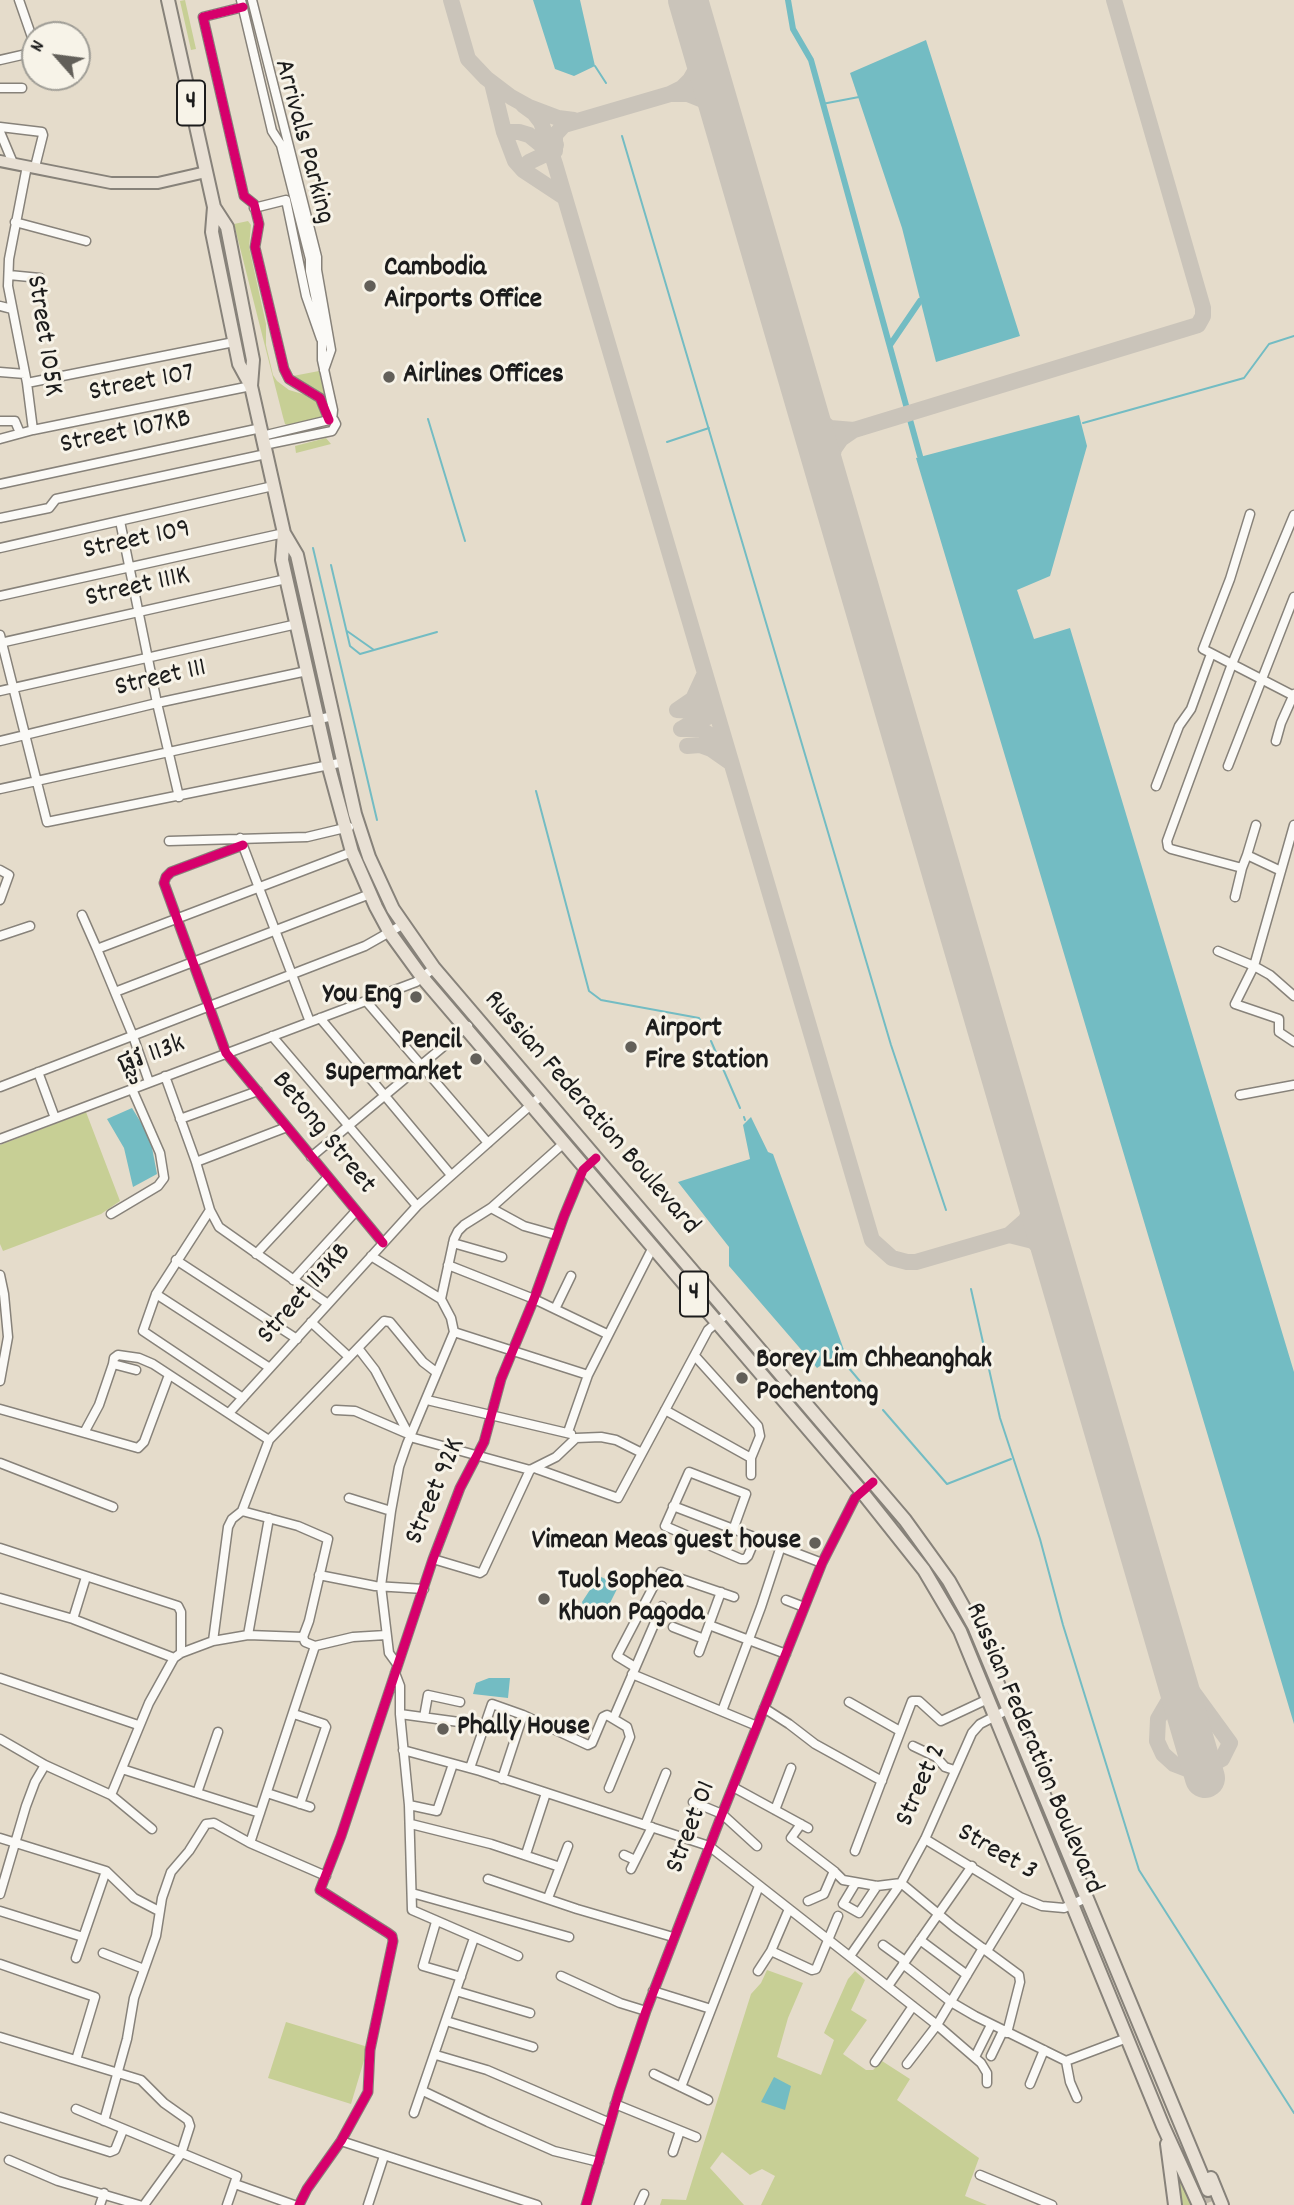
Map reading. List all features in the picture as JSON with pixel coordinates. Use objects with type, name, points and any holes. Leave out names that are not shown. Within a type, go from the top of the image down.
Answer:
[{"type":"highway","name":"Russian Federation Boulevard","points":[[168,0],[214,207],[212,232],[234,342],[239,364],[251,386],[284,533],[282,560],[286,579],[344,829],[370,894],[390,933],[422,977],[862,1492],[910,1550],[936,1589],[960,1632],[1163,2126]]},
{"type":"highway","name":"Russian Federation Boulevard","points":[[214,207],[227,228],[253,360],[251,386]]},
{"type":"highway","name":"Russian Federation Boulevard","points":[[284,533],[298,555],[358,825],[379,878],[402,925],[476,1019],[923,1542],[959,1597],[974,1626],[1149,2049]]},
{"type":"highway","points":[[1149,2049],[1208,2190]]},
{"type":"highway","points":[[1149,2049],[1154,2081],[1203,2204]]},
{"type":"highway","points":[[1149,2049],[1168,2075],[1222,2205]]},
{"type":"highway","points":[[1163,2126],[1203,2204]]},
{"type":"highway","points":[[1163,2126],[1175,2205]]},
{"type":"main road","points":[[0,161],[111,183],[158,183],[206,172]]},
{"type":"street","points":[[19,0],[26,21]]},
{"type":"street","points":[[252,0],[317,257],[324,370],[333,410],[329,423]]},
{"type":"street","points":[[242,4],[203,17],[244,195],[254,208],[259,224],[255,247],[284,369],[289,379],[320,398],[329,423]]},
{"type":"street","name":"Arrivals Parking","points":[[242,4],[272,131],[281,145],[310,259],[315,295],[321,309]]},
{"type":"street","points":[[0,60],[21,55]]},
{"type":"street","points":[[0,88],[21,88]]},
{"type":"street","points":[[0,129],[13,163]]},
{"type":"street","name":"Street 105K","points":[[0,129],[42,132],[43,135],[15,222],[9,259],[12,309],[33,430]]},
{"type":"street","points":[[254,208],[286,200],[306,296],[322,341]]},
{"type":"street","points":[[15,222],[86,241]]},
{"type":"street","points":[[9,275],[40,278]]},
{"type":"street","points":[[0,306],[12,309]]},
{"type":"street","points":[[321,309],[331,350],[324,370]]},
{"type":"street","points":[[0,372],[26,379],[234,342]]},
{"type":"street","name":"Street 107","points":[[0,439],[251,386]]},
{"type":"street","points":[[0,421],[15,421],[20,433]]},
{"type":"street","points":[[0,519],[49,508],[54,500],[329,423]]},
{"type":"street","name":"Street 107KB","points":[[0,484],[263,441]]},
{"type":"street","points":[[0,548],[273,486]]},
{"type":"street","points":[[1251,514],[1204,651],[1294,695],[1276,741]]},
{"type":"street","points":[[1242,868],[1171,849],[1167,844],[1232,664],[1294,515]]},
{"type":"street","points":[[120,521],[137,612],[179,797]]},
{"type":"street","name":"Street 109","points":[[0,596],[284,533]]},
{"type":"street","name":"Street 111K","points":[[1,640],[286,579]]},
{"type":"street","points":[[1228,766],[1294,597]]},
{"type":"street","points":[[0,691],[297,624]]},
{"type":"street","points":[[1,640],[47,822],[344,762]]},
{"type":"street","points":[[1156,786],[1179,726],[1191,709],[1211,654]]},
{"type":"street","name":"Street 111","points":[[0,741],[157,703],[307,671]]},
{"type":"street","points":[[0,789],[333,716]]},
{"type":"street","points":[[169,841],[307,837],[358,825]]},
{"type":"street","points":[[1235,897],[1256,825]]},
{"type":"street","points":[[1294,825],[1254,965],[1235,1004],[1279,1020],[1279,1032],[1294,1042]]},
{"type":"street","points":[[241,841],[292,975],[315,1020],[385,1095],[451,1175]]},
{"type":"street","points":[[226,1054],[164,883],[171,873],[241,841]]},
{"type":"street","points":[[97,949],[352,852]]},
{"type":"street","points":[[1247,855],[1282,871]]},
{"type":"street","points":[[0,870],[9,875],[0,900]]},
{"type":"street","points":[[115,992],[370,894]]},
{"type":"street","points":[[82,915],[133,1036],[149,1082]]},
{"type":"street","points":[[0,1087],[365,946],[402,925]]},
{"type":"street","points":[[0,936],[30,926]]},
{"type":"street","points":[[1217,951],[1254,965],[1294,996]]},
{"type":"street","name":"ផ្លូវ 113k","points":[[0,1139],[416,982],[434,968]]},
{"type":"street","points":[[366,1001],[488,1143]]},
{"type":"street","points":[[311,1157],[476,1019]]},
{"type":"street","points":[[272,1036],[417,1206]]},
{"type":"street","name":"Betong Street","points":[[226,1054],[383,1243]]},
{"type":"street","points":[[38,1072],[55,1118]]},
{"type":"street","points":[[165,1076],[210,1210],[219,1227],[328,1304]]},
{"type":"street","points":[[1240,1095],[1294,1085]]},
{"type":"street","points":[[111,1214],[158,1186],[164,1178],[160,1153],[132,1089]]},
{"type":"street","points":[[180,1119],[257,1091]]},
{"type":"street","name":"Street 113KB","points":[[229,1413],[417,1206],[542,1096]]},
{"type":"street","points":[[196,1162],[287,1127]]},
{"type":"street","points":[[441,1298],[458,1231],[491,1208],[564,1143]]},
{"type":"street","name":"Street 92K","points":[[341,2141],[368,2092],[370,2050],[393,1941],[388,1933],[320,1890],[433,1559],[460,1488],[477,1457],[493,1413],[501,1379],[534,1299],[556,1235],[585,1167],[596,1158]]},
{"type":"street","points":[[256,1254],[328,1177]]},
{"type":"street","points":[[491,1208],[524,1226],[556,1235]]},
{"type":"street","points":[[210,1210],[156,1294],[143,1329],[145,1334],[243,1398]]},
{"type":"street","points":[[293,1280],[356,1211]]},
{"type":"street","points":[[453,1243],[502,1258]]},
{"type":"street","points":[[568,1432],[588,1376],[607,1334],[653,1247]]},
{"type":"street","points":[[371,1256],[441,1298],[451,1318],[454,1332],[427,1400],[408,1435],[391,1511],[381,1586],[389,1653],[400,1686],[400,1714],[411,1825],[412,1910],[518,1956]]},
{"type":"street","points":[[176,1260],[297,1339]]},
{"type":"street","points":[[448,1265],[534,1299],[607,1334]]},
{"type":"street","points":[[0,1275],[5,1294],[8,1337],[0,1381]]},
{"type":"street","points":[[555,1310],[571,1276]]},
{"type":"street","points":[[156,1294],[270,1368]]},
{"type":"street","points":[[336,1410],[355,1410],[408,1435],[477,1457],[533,1469],[618,1498],[708,1330],[729,1313]]},
{"type":"street","points":[[212,1641],[228,1527],[232,1519],[242,1511],[269,1440],[386,1320],[423,1362],[436,1372]]},
{"type":"street","points":[[311,1322],[349,1357]]},
{"type":"street","points":[[454,1332],[588,1376]]},
{"type":"street","points":[[358,1348],[375,1370],[408,1435]]},
{"type":"street","points":[[85,1431],[99,1405],[114,1358],[124,1355],[153,1364],[269,1440]]},
{"type":"street","points":[[695,1356],[758,1426],[760,1436],[751,1458],[751,1475]]},
{"type":"street","points":[[113,1364],[136,1370]]},
{"type":"street","points":[[0,1409],[138,1448],[142,1446],[169,1375]]},
{"type":"street","points":[[427,1400],[568,1432],[576,1438],[601,1437],[617,1440],[642,1453]]},
{"type":"street","points":[[665,1410],[751,1458]]},
{"type":"street","points":[[433,1559],[480,1573],[483,1571],[533,1469],[556,1457],[576,1438]]},
{"type":"street","points":[[0,1463],[113,1507]]},
{"type":"street","points":[[733,1530],[746,1497],[744,1493],[689,1472],[666,1523],[668,1528],[737,1558],[746,1559],[756,1537]]},
{"type":"street","name":"Street 01","points":[[586,2205],[615,2104],[646,2011],[709,1846],[822,1563],[855,1498],[873,1482]]},
{"type":"street","points":[[349,1498],[391,1511]]},
{"type":"street","points":[[673,1506],[822,1563]]},
{"type":"street","points":[[242,1511],[298,1526],[328,1539],[303,1637]]},
{"type":"street","points":[[248,1635],[269,1518]]},
{"type":"street","points":[[722,1711],[780,1546]]},
{"type":"street","points":[[0,1548],[178,1606],[181,1612],[178,1655],[138,1725],[111,1795]]},
{"type":"street","points":[[734,1597],[660,1572],[617,1656],[634,1670],[757,1726]]},
{"type":"street","points":[[319,1575],[351,1583],[424,1589]]},
{"type":"street","points":[[73,1619],[86,1577]]},
{"type":"street","points":[[699,1651],[721,1592]]},
{"type":"street","points":[[0,1598],[73,1619],[178,1655],[212,1641],[248,1635],[303,1637]]},
{"type":"street","points":[[786,1600],[804,1607]]},
{"type":"street","points":[[614,1717],[662,1606]]},
{"type":"street","points":[[709,1625],[786,1654]]},
{"type":"street","points":[[673,1627],[704,1639]]},
{"type":"street","points":[[303,1637],[306,1642],[315,1646],[353,1637],[386,1635]]},
{"type":"street","points":[[250,1843],[315,1646]]},
{"type":"street","points":[[0,1678],[138,1725]]},
{"type":"street","points":[[424,1717],[428,1695],[460,1702]]},
{"type":"street","points":[[855,1851],[912,1701],[915,1700],[940,1721],[988,1699]]},
{"type":"street","points":[[849,1702],[900,1731]]},
{"type":"street","points":[[470,1768],[492,1704],[588,1745],[592,1743],[603,1717],[614,1717],[627,1727],[630,1737],[609,1788]]},
{"type":"street","points":[[764,1708],[815,1744],[882,1781]]},
{"type":"street","name":"Street 2","points":[[850,1956],[901,1883],[925,1839],[972,1733],[979,1724],[1009,1709]]},
{"type":"street","points":[[294,1714],[326,1727],[300,1804]]},
{"type":"street","points":[[400,1714],[459,1722]]},
{"type":"street","points":[[502,1779],[523,1715]]},
{"type":"street","points":[[198,1793],[218,1732]]},
{"type":"street","points":[[0,1740],[45,1765],[111,1795],[152,1829]]},
{"type":"street","points":[[913,1746],[936,1757],[945,1767],[954,1770]]},
{"type":"street","points":[[404,1750],[470,1768],[709,1846],[937,2025],[981,2063],[987,2073],[987,2083]]},
{"type":"street","points":[[409,1805],[437,1811],[453,1764]]},
{"type":"street","points":[[0,1894],[14,1842],[35,1782],[45,1765]]},
{"type":"street","points":[[775,1810],[791,1768]]},
{"type":"street","points":[[122,1769],[260,1813]]},
{"type":"street","points":[[631,1869],[666,1773]]},
{"type":"street","points":[[733,1787],[805,1826],[791,1838],[843,1880],[855,1884],[882,1886],[901,1883],[1021,1978],[1005,2032],[991,2056]]},
{"type":"street","points":[[267,1793],[310,1807]]},
{"type":"street","points":[[527,1854],[546,1793]]},
{"type":"street","points":[[693,1801],[722,1814],[757,1846]]},
{"type":"street","points":[[104,2121],[118,2074],[134,1998],[156,1936],[159,1911],[171,1872],[189,1851],[206,1824],[214,1823],[250,1843],[326,1876]]},
{"type":"street","points":[[411,1825],[527,1854],[560,1867]]},
{"type":"street","points":[[0,1838],[106,1871],[134,1898],[159,1911]]},
{"type":"street","name":"Street 3","points":[[925,1839],[1020,1897],[1042,1906],[1064,1908],[1086,1898]]},
{"type":"street","points":[[548,1898],[568,1846]]},
{"type":"street","points":[[624,1855],[635,1860]]},
{"type":"street","points":[[888,1986],[972,1867]]},
{"type":"street","points":[[76,1958],[106,1871]]},
{"type":"street","points":[[808,1901],[824,1894],[834,1871]]},
{"type":"street","points":[[488,1879],[673,1937]]},
{"type":"street","points":[[855,1884],[843,1904],[859,1913],[882,1886]]},
{"type":"street","points":[[681,2087],[759,1886]]},
{"type":"street","points":[[412,1893],[569,1937]]},
{"type":"street","points":[[907,2064],[937,2025],[1020,1897]]},
{"type":"street","points":[[758,1971],[771,1951],[789,1909]]},
{"type":"street","points":[[0,1911],[83,1937]]},
{"type":"street","points":[[771,1951],[812,1970],[816,1969],[838,1916]]},
{"type":"street","points":[[436,1922],[423,1965],[461,1977]]},
{"type":"street","points":[[414,2113],[474,1938]]},
{"type":"street","points":[[920,1940],[967,1975]]},
{"type":"street","points":[[883,1945],[951,2002],[1066,2061],[1127,2038]]},
{"type":"street","points":[[103,1953],[144,1969]]},
{"type":"street","points":[[0,1964],[95,1997],[76,2060]]},
{"type":"street","points":[[561,1976],[620,2003],[646,2011]]},
{"type":"street","points":[[456,1991],[530,2013]]},
{"type":"street","points":[[653,1991],[710,2009]]},
{"type":"street","points":[[875,2062],[913,2006]]},
{"type":"street","points":[[446,2021],[533,2047]]},
{"type":"street","points":[[976,2055],[992,2025]]},
{"type":"street","points":[[0,2037],[141,2080],[164,2103],[188,2120],[190,2126],[181,2154],[141,2205],[58,2181],[9,2160]]},
{"type":"street","points":[[1030,2084],[1044,2050]]},
{"type":"street","points":[[436,2055],[487,2070],[610,2123]]},
{"type":"street","points":[[1066,2061],[1070,2082],[1077,2098]]},
{"type":"street","points":[[654,2074],[708,2100]]},
{"type":"street","points":[[423,2091],[554,2151],[599,2162]]},
{"type":"street","points":[[615,2104],[696,2137]]},
{"type":"street","points":[[76,2109],[237,2176],[227,2205]]},
{"type":"street","points":[[0,2117],[110,2152],[115,2150],[123,2130]]},
{"type":"street","points":[[673,2152],[680,2131]]},
{"type":"street","points":[[235,2184],[297,2205],[341,2141],[516,2202],[537,2205]]},
{"type":"street","points":[[368,2205],[384,2156]]},
{"type":"street","points":[[981,2175],[1052,2205]]},
{"type":"street","points":[[100,2205],[104,2193]]},
{"type":"street","points":[[639,2205],[644,2194]]},
{"type":"green space","points":[[185,0],[196,49],[191,50],[180,1]]},
{"type":"green space","points":[[248,221],[251,225],[249,247],[266,324],[266,345],[273,375],[289,390],[316,398],[322,416],[318,421],[291,426],[285,424],[234,224]]},
{"type":"green space","points":[[319,371],[327,404],[321,393],[293,376]]},
{"type":"green space","points":[[326,438],[331,444],[296,453],[295,446]]},
{"type":"green space","points":[[86,1112],[120,1201],[101,1214],[3,1251],[0,1244],[0,1145]]},
{"type":"green space","points":[[767,1970],[803,1983],[788,2018],[777,2057],[821,2075],[834,2040],[824,2033],[848,1979],[855,1971],[865,1980],[851,2010],[867,2020],[843,2054],[866,2070],[873,2070],[882,2061],[910,2079],[897,2100],[979,2158],[965,2196],[987,2205],[761,2205],[775,2176],[762,2169],[750,2175],[722,2152],[710,2168],[744,2205],[660,2205],[662,2199],[686,2200],[751,1994],[761,1983]]},
{"type":"green space","points":[[286,2022],[368,2047],[351,2104],[268,2078]]},
{"type":"green space","points":[[1174,2158],[1192,2205],[1180,2205]]},
{"type":"water","points":[[533,0],[580,0],[595,66],[574,76],[555,69]]},
{"type":"water","points":[[926,40],[1020,336],[936,362],[902,228],[850,73]]},
{"type":"water","points":[[1079,415],[1087,446],[1050,576],[1017,590],[1034,639],[1070,628],[1294,1372],[1294,1724],[916,458]]},
{"type":"water","points":[[132,1108],[150,1137],[157,1174],[133,1187],[124,1148],[107,1119]]},
{"type":"water","points":[[751,1117],[768,1152],[773,1154],[844,1350],[817,1368],[729,1266],[729,1247],[678,1182],[750,1159],[743,1125]]},
{"type":"water","points":[[599,1576],[616,1584],[617,1589],[605,1613],[597,1615],[584,1607],[582,1602]]},
{"type":"water","points":[[489,1678],[510,1678],[508,1698],[473,1694],[476,1683]]},
{"type":"water","points":[[774,2077],[791,2086],[785,2110],[761,2102]]},
{"type":"waterway","points":[[788,0],[793,29],[811,60],[920,456]]},
{"type":"waterway","points":[[595,66],[606,83]]},
{"type":"waterway","points":[[822,104],[859,97]]},
{"type":"waterway","points":[[622,136],[891,1045],[946,1210]]},
{"type":"waterway","points":[[890,345],[920,301]]},
{"type":"waterway","points":[[1083,423],[1244,378],[1269,344],[1294,336]]},
{"type":"waterway","points":[[428,419],[465,541]]},
{"type":"waterway","points":[[667,442],[709,428]]},
{"type":"waterway","points":[[313,548],[377,820]]},
{"type":"waterway","points":[[331,565],[350,646],[360,654],[437,632]]},
{"type":"waterway","points":[[347,631],[374,650]]},
{"type":"waterway","points":[[536,791],[589,991],[601,1000],[699,1018],[707,1032]]},
{"type":"waterway","points":[[711,1041],[740,1108]]},
{"type":"waterway","points":[[971,1289],[1000,1418],[1040,1539],[1063,1625],[1139,1870],[1294,2113]]},
{"type":"waterway","points":[[837,1354],[864,1386]]},
{"type":"waterway","points":[[883,1410],[947,1484],[1011,1459]]},
{"type":"taxiway","points":[[451,0],[468,59],[486,78],[529,107],[558,118],[574,120]]},
{"type":"taxiway","points":[[806,405],[830,428],[854,430],[1198,325],[1203,316],[1203,308],[1114,0]]},
{"type":"taxiway","points":[[555,151],[555,135],[564,125],[670,94],[682,88],[698,66],[700,41]]},
{"type":"taxiway","points":[[492,83],[504,132],[515,161],[523,170],[564,197]]},
{"type":"taxiway","points":[[670,94],[688,94],[703,100],[716,111],[725,128]]},
{"type":"taxiway","points":[[523,105],[541,122],[555,164],[872,1240],[892,1258],[916,1262],[1009,1235],[1033,1241],[1055,1261]]},
{"type":"taxiway","points":[[504,132],[529,135],[550,152]]},
{"type":"taxiway","points":[[529,162],[548,153],[556,145]]},
{"type":"taxiway","points":[[828,480],[834,449],[841,439],[854,430]]},
{"type":"taxiway","points":[[677,710],[693,699],[705,673]]},
{"type":"taxiway","points":[[681,729],[696,720],[701,713],[707,699],[708,687]]},
{"type":"taxiway","points":[[677,710],[695,711],[708,717]]},
{"type":"taxiway","points":[[681,729],[701,729],[726,746]]},
{"type":"taxiway","points":[[687,746],[700,745],[711,749],[731,763]]},
{"type":"taxiway","points":[[1009,1235],[1026,1220],[1036,1195]]},
{"type":"taxiway","points":[[1171,1662],[1230,1743],[1222,1759],[1203,1769],[1187,1769],[1174,1764],[1163,1754],[1157,1741],[1158,1719],[1172,1695],[1173,1669]]},
{"type":"runway","points":[[688,0],[1205,1778]]},
{"type":"tunnel","points":[[1208,2190],[1214,2205]]},
{"type":"cycle path","points":[[243,7],[203,17],[244,196],[254,204],[259,224],[255,247],[284,369],[289,379],[320,398],[329,420]]},
{"type":"cycle path","points":[[243,845],[171,872],[164,883],[226,1053],[383,1243]]},
{"type":"cycle path","points":[[299,2205],[341,2141],[368,2092],[370,2050],[393,1941],[388,1933],[320,1890],[341,1836],[433,1559],[460,1488],[484,1442],[501,1379],[564,1216],[583,1170],[596,1158]]},
{"type":"cycle path","points":[[586,2205],[646,2011],[722,1814],[822,1563],[855,1498],[873,1482]]},
{"type":"place","name":"Cambodia Airports Office","points":[[370,286]]},
{"type":"place","name":"Airlines Offices","points":[[389,377]]},
{"type":"place","name":"You Eng","points":[[416,997]]},
{"type":"place","name":"Airport Fire Station","points":[[631,1047]]},
{"type":"place","name":"Pencil Supermarket","points":[[476,1059]]},
{"type":"place","name":"Borey Lim Chheanghak Pochentong","points":[[742,1378]]},
{"type":"place","name":"Vimean Meas guest house","points":[[815,1543]]},
{"type":"place","name":"Tuol Sophea Khuon Pagoda","points":[[544,1599]]},
{"type":"place","name":"Phally House","points":[[443,1729]]}]
